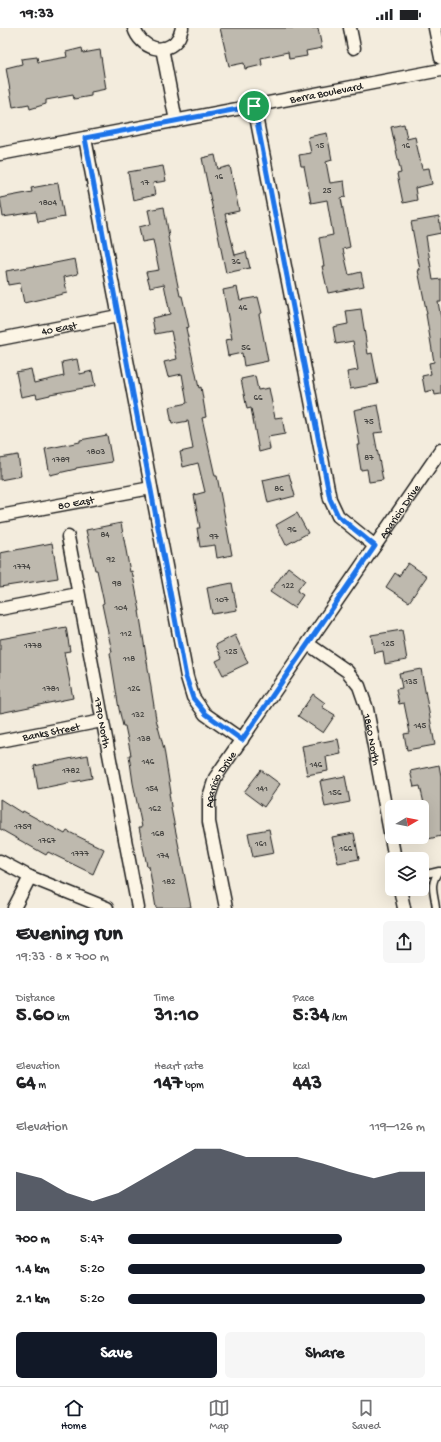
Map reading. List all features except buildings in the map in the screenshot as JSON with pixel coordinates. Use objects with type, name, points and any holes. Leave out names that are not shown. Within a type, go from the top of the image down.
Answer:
[{"type":"street","points":[[134,28],[136,36],[143,44],[152,48],[162,48],[172,45],[179,37],[182,28]]},
{"type":"street","points":[[350,28],[354,48]]},
{"type":"street","points":[[435,28],[441,58]]},
{"type":"street","points":[[162,48],[176,121]]},
{"type":"street","name":"Berra Boulevard","points":[[0,154],[441,70]]},
{"type":"street","points":[[254,106],[330,499],[338,516],[375,546]]},
{"type":"street","points":[[85,138],[186,677],[193,698],[206,714],[242,740]]},
{"type":"street","name":"40 East","points":[[0,339],[118,316]]},
{"type":"street","name":"Aparicio Drive","points":[[226,908],[209,822],[209,797],[215,778],[375,546],[436,467],[441,450]]},
{"type":"street","name":"80 East","points":[[0,516],[150,488]]},
{"type":"street","name":"1790 North","points":[[68,537],[138,908]]},
{"type":"street","points":[[0,609],[78,594]]},
{"type":"street","name":"1860 North","points":[[308,644],[347,671],[359,686],[367,708],[394,852]]},
{"type":"street","name":"Banks Street","points":[[0,741],[102,721]]},
{"type":"street","points":[[0,861],[30,877],[107,908]]},
{"type":"street","points":[[14,908],[30,877]]},
{"type":"street","points":[[401,896],[404,908]]},
{"type":"lane","points":[[429,873],[440,871]]},
{"type":"lane","points":[[436,908],[432,885],[433,879],[440,871]]},
{"type":"route","points":[[254,106],[330,499],[338,516],[375,546],[242,740],[206,714],[193,698],[186,677],[85,138],[254,106]]}]
